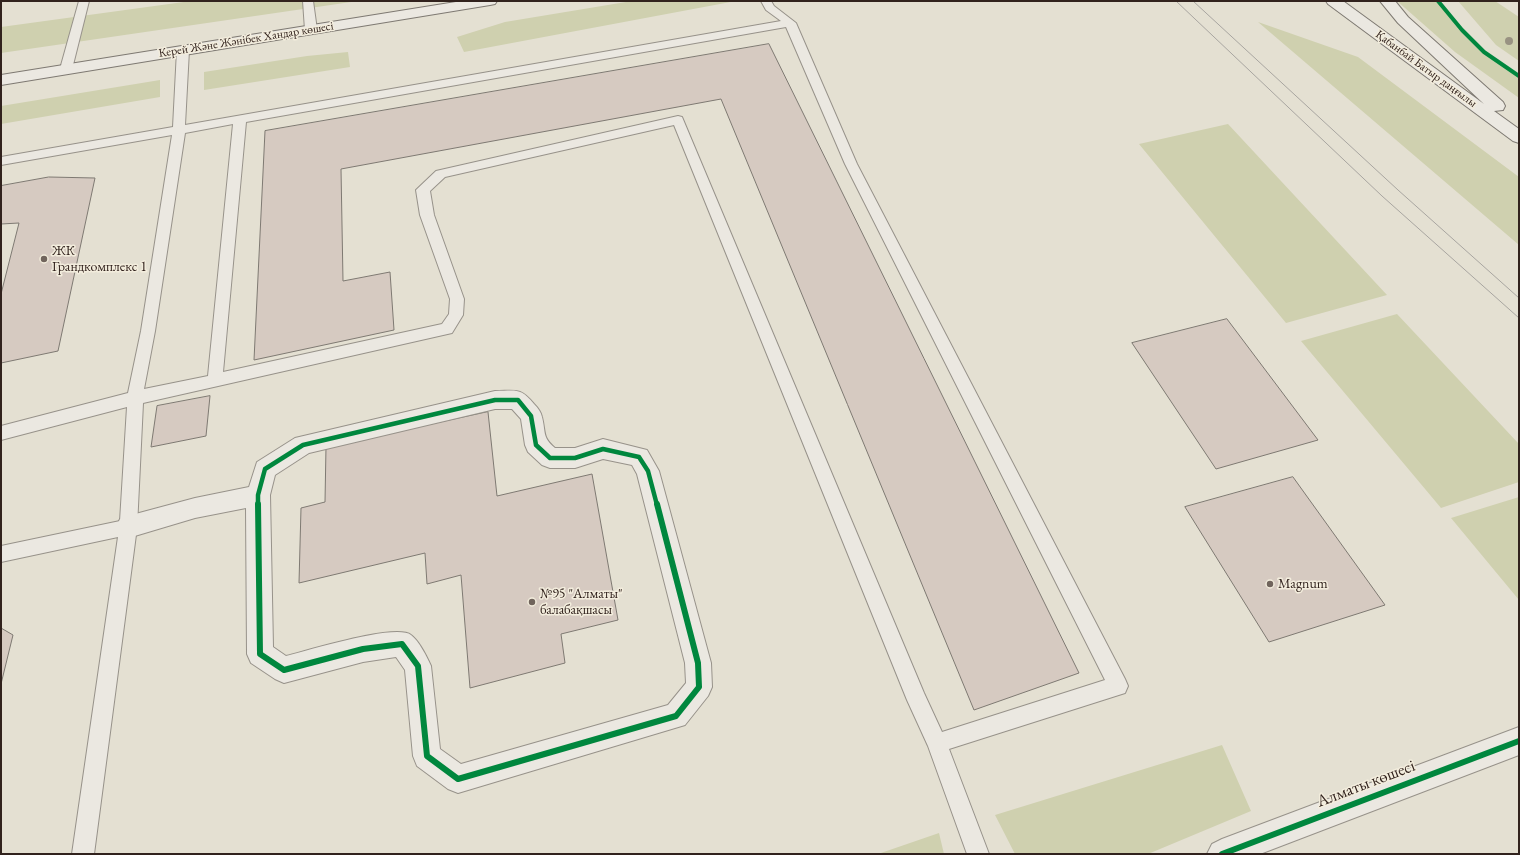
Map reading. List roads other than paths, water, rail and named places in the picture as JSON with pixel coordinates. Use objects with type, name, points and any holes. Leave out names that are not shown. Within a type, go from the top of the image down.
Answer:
[{"type":"street","name":"Керей Және Жәнібек Хандар көшесі","points":[[1,80],[490,1]]},
{"type":"street","name":"Қабанбай Батыр даңғылы","points":[[1332,1],[1519,137]]},
{"type":"street","points":[[1388,1],[1403,20],[1519,126]]},
{"type":"street","points":[[495,400],[518,400],[531,416],[536,445],[550,458],[575,458],[603,449],[639,457],[648,471],[698,663],[699,687],[676,716],[458,779],[427,756],[418,666],[402,644],[363,649],[284,670],[260,654],[258,495],[265,469],[303,445],[495,400]]},
{"type":"street","points":[[128,527],[195,508],[258,495]]},
{"type":"street","name":"Алматы көшесі","points":[[1222,854],[1519,741]]},
{"type":"lane","points":[[66,69],[84,1]]},
{"type":"lane","points":[[308,1],[311,30]]},
{"type":"lane","points":[[766,1],[770,8],[790,23],[851,164],[1118,686],[937,743]]},
{"type":"lane","points":[[1,161],[790,23]]},
{"type":"lane","points":[[83,854],[128,527],[135,398],[148,331],[179,131],[183,50]]},
{"type":"lane","points":[[215,380],[240,120]]},
{"type":"lane","points":[[1,433],[135,398],[447,329],[456,315],[457,298],[428,216],[423,190],[441,174],[678,120],[914,692],[937,743],[978,854]]},
{"type":"lane","points":[[1,554],[128,527]]},
{"type":"tram line","points":[[1176,1],[1382,196],[1519,318]]},
{"type":"tram line","points":[[1193,1],[1398,190],[1519,298]]},
{"type":"place","name":"ЖК Грандкомплекс 1","points":[[44,259]]},
{"type":"place","name":"Magnum","points":[[1270,584]]},
{"type":"place","name":"№95 \"Алматы\" балабақшасы","points":[[532,602]]}]
